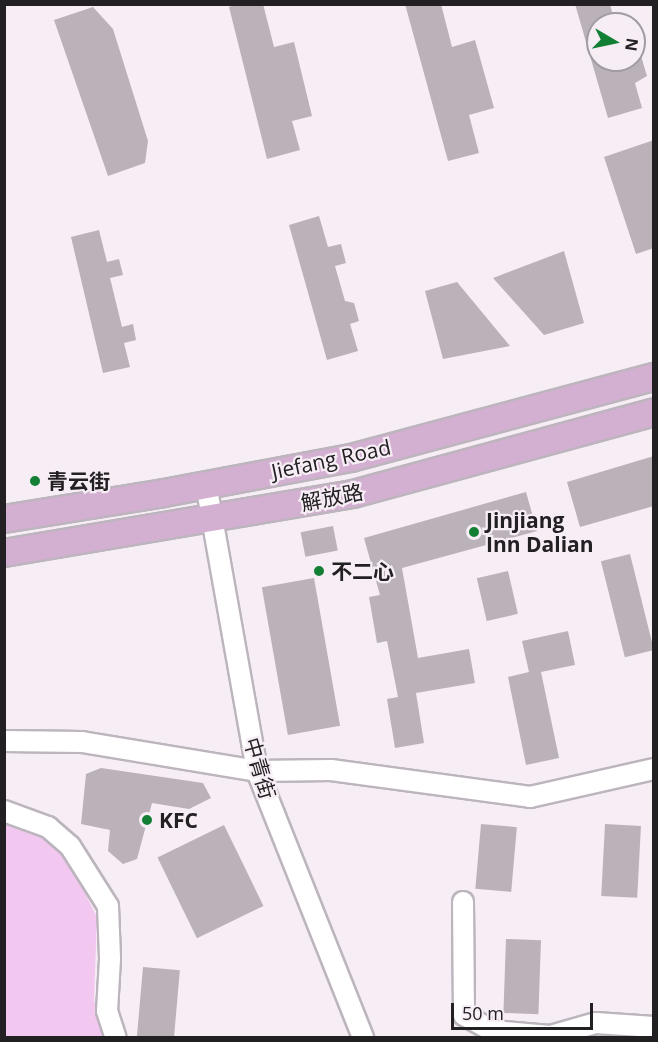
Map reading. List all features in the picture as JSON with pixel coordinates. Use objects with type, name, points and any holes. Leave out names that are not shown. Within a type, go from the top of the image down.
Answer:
[{"type":"main road","name":"Jiefang Road","points":[[4,519],[351,458],[654,377]]},
{"type":"main road","name":"解放路","points":[[4,553],[353,494],[654,412]]},
{"type":"street","name":"中青街","points":[[206,484],[257,771],[363,1038]]},
{"type":"street","points":[[4,741],[82,742],[257,771],[331,770],[530,796],[654,770]]},
{"type":"street","points":[[4,811],[48,827],[70,846],[108,906],[110,959],[107,1011],[116,1038]]},
{"type":"street","points":[[463,902],[464,1015],[493,1031],[550,1036],[596,1023],[654,1027]]},
{"type":"shaded area","points":[[4,822],[57,838],[97,917],[94,1001],[110,1037],[5,1037]]},
{"type":"building","points":[[237,4],[263,4],[274,47],[294,42],[312,116],[292,121],[300,150],[267,159],[229,7]]},
{"type":"building","points":[[405,4],[441,4],[452,47],[475,40],[494,108],[469,115],[479,153],[448,161]]},
{"type":"building","points":[[575,4],[610,4],[612,12],[586,12],[586,42]]},
{"type":"building","points":[[93,7],[113,29],[148,141],[145,163],[108,176],[54,20]]},
{"type":"building","points":[[595,72],[646,72],[647,76],[635,83],[642,108],[608,118]]},
{"type":"building","points":[[654,140],[654,248],[636,254],[604,157]]},
{"type":"building","points":[[319,216],[328,247],[341,244],[346,263],[335,266],[345,301],[354,303],[359,321],[350,324],[358,351],[327,360],[289,225]]},
{"type":"building","points":[[99,230],[107,262],[119,259],[123,275],[110,278],[122,327],[133,324],[136,340],[124,343],[130,367],[103,373],[71,237]]},
{"type":"building","points":[[564,251],[584,323],[544,335],[493,278]]},
{"type":"building","points":[[457,282],[510,346],[443,359],[425,291]]},
{"type":"building","points":[[654,456],[654,506],[580,527],[567,482]]},
{"type":"building","points":[[526,492],[537,531],[402,568],[418,658],[469,649],[475,683],[416,693],[424,743],[395,748],[387,699],[398,697],[387,641],[377,643],[369,597],[380,595],[364,538]]},
{"type":"building","points":[[333,526],[338,551],[305,557],[301,532]]},
{"type":"building","points":[[630,554],[654,650],[625,657],[601,561]]},
{"type":"building","points":[[508,571],[518,614],[487,621],[477,578]]},
{"type":"building","points":[[314,578],[340,726],[288,735],[262,587]]},
{"type":"building","points":[[568,631],[575,665],[541,672],[559,758],[526,765],[508,677],[529,672],[522,641]]},
{"type":"building","points":[[101,768],[203,783],[211,798],[189,809],[152,803],[137,859],[123,864],[108,851],[110,830],[81,824],[86,774]]},
{"type":"building","points":[[481,824],[517,827],[511,892],[475,889]]},
{"type":"building","points":[[605,824],[641,826],[637,898],[601,896]]},
{"type":"building","points":[[224,825],[263,906],[197,938],[157,857]]},
{"type":"building","points":[[506,939],[541,940],[538,1014],[503,1013]]},
{"type":"building","points":[[143,967],[180,970],[174,1038],[137,1038]]},
{"type":"place","name":"青云街","points":[[35,481]]},
{"type":"place","name":"Jinjiang Inn Dalian","points":[[474,532]]},
{"type":"place","name":"不二心","points":[[319,571]]},
{"type":"place","name":"KFC","points":[[147,820]]}]
